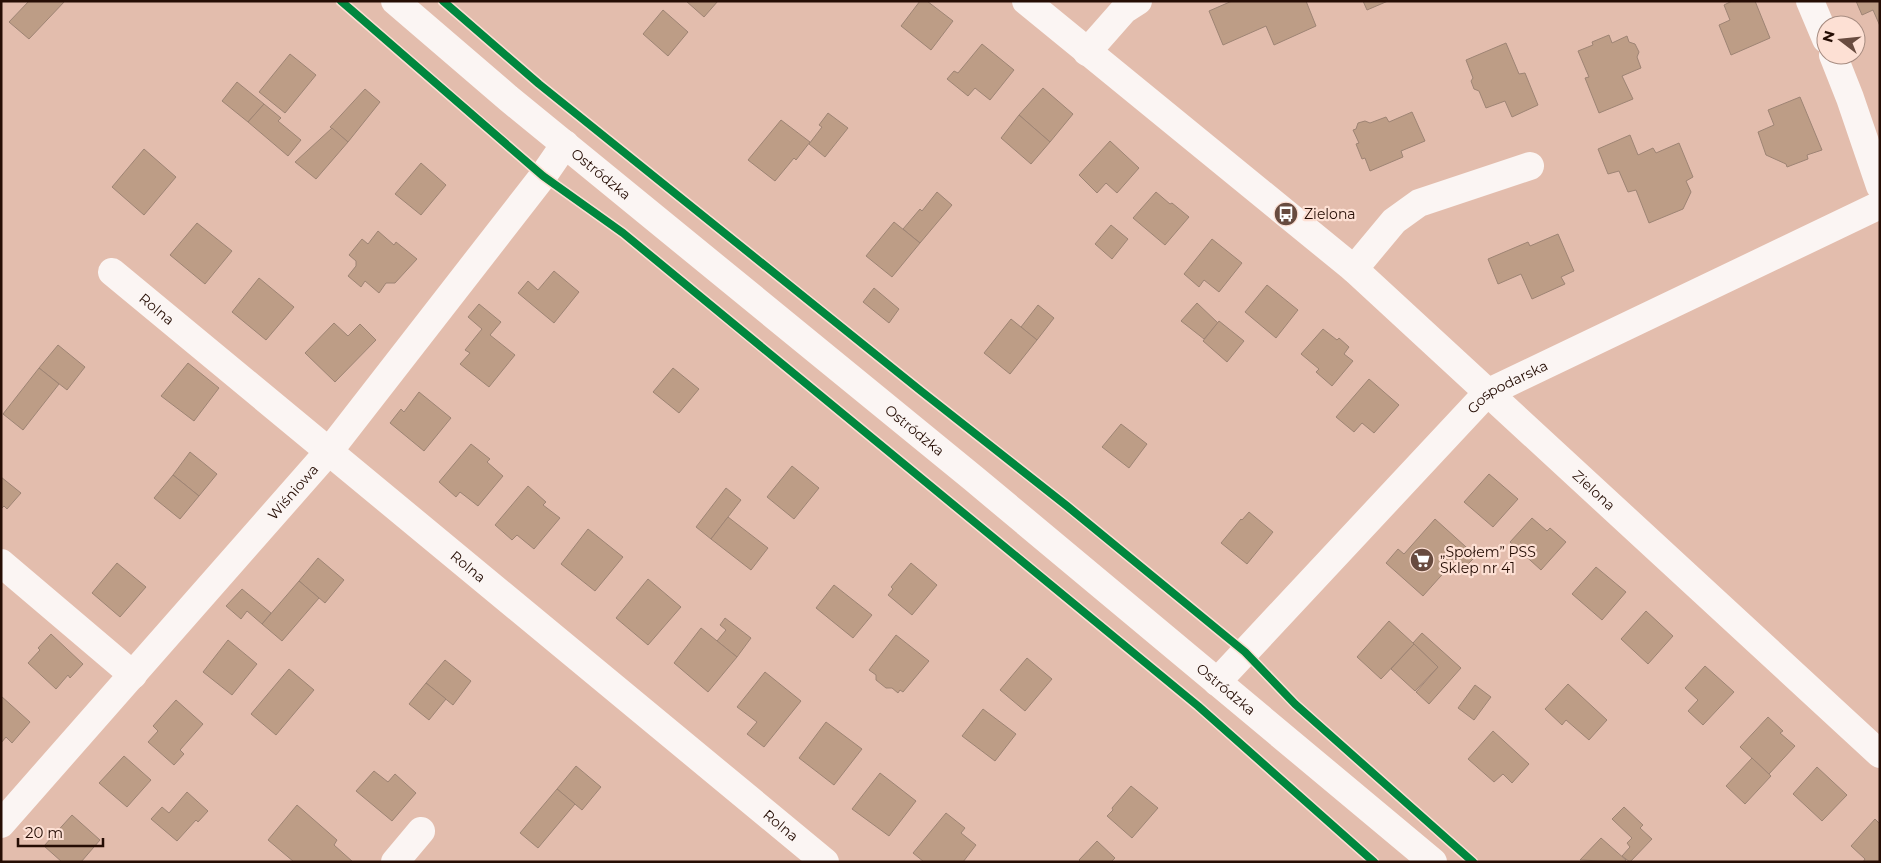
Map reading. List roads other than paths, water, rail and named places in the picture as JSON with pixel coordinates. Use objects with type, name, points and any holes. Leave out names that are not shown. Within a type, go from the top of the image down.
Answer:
[{"type":"street","name":"Ostródzka","points":[[395,1],[508,98],[973,478],[1433,862]]},
{"type":"street","name":"Zielona","points":[[1026,1],[1354,269],[1880,754]]},
{"type":"street","points":[[1088,52],[1124,10],[1138,1]]},
{"type":"street","points":[[1810,1],[1816,15]]},
{"type":"street","points":[[1837,65],[1880,186]]},
{"type":"street","name":"Wiśniowa","points":[[1,824],[330,450],[544,176],[565,144]]},
{"type":"street","points":[[1354,269],[1394,221],[1419,203],[1530,166]]},
{"type":"street","name":"Gospodarska","points":[[1218,682],[1488,393],[1880,205]]},
{"type":"street","name":"Rolna","points":[[112,272],[330,450],[825,862]]},
{"type":"street","points":[[1,563],[133,675]]},
{"type":"street","points":[[395,862],[421,831]]},
{"type":"place","name":"Zielona","points":[[1286,214]]},
{"type":"place","name":"„Społem” PSS Sklep nr 41","points":[[1422,560]]}]
